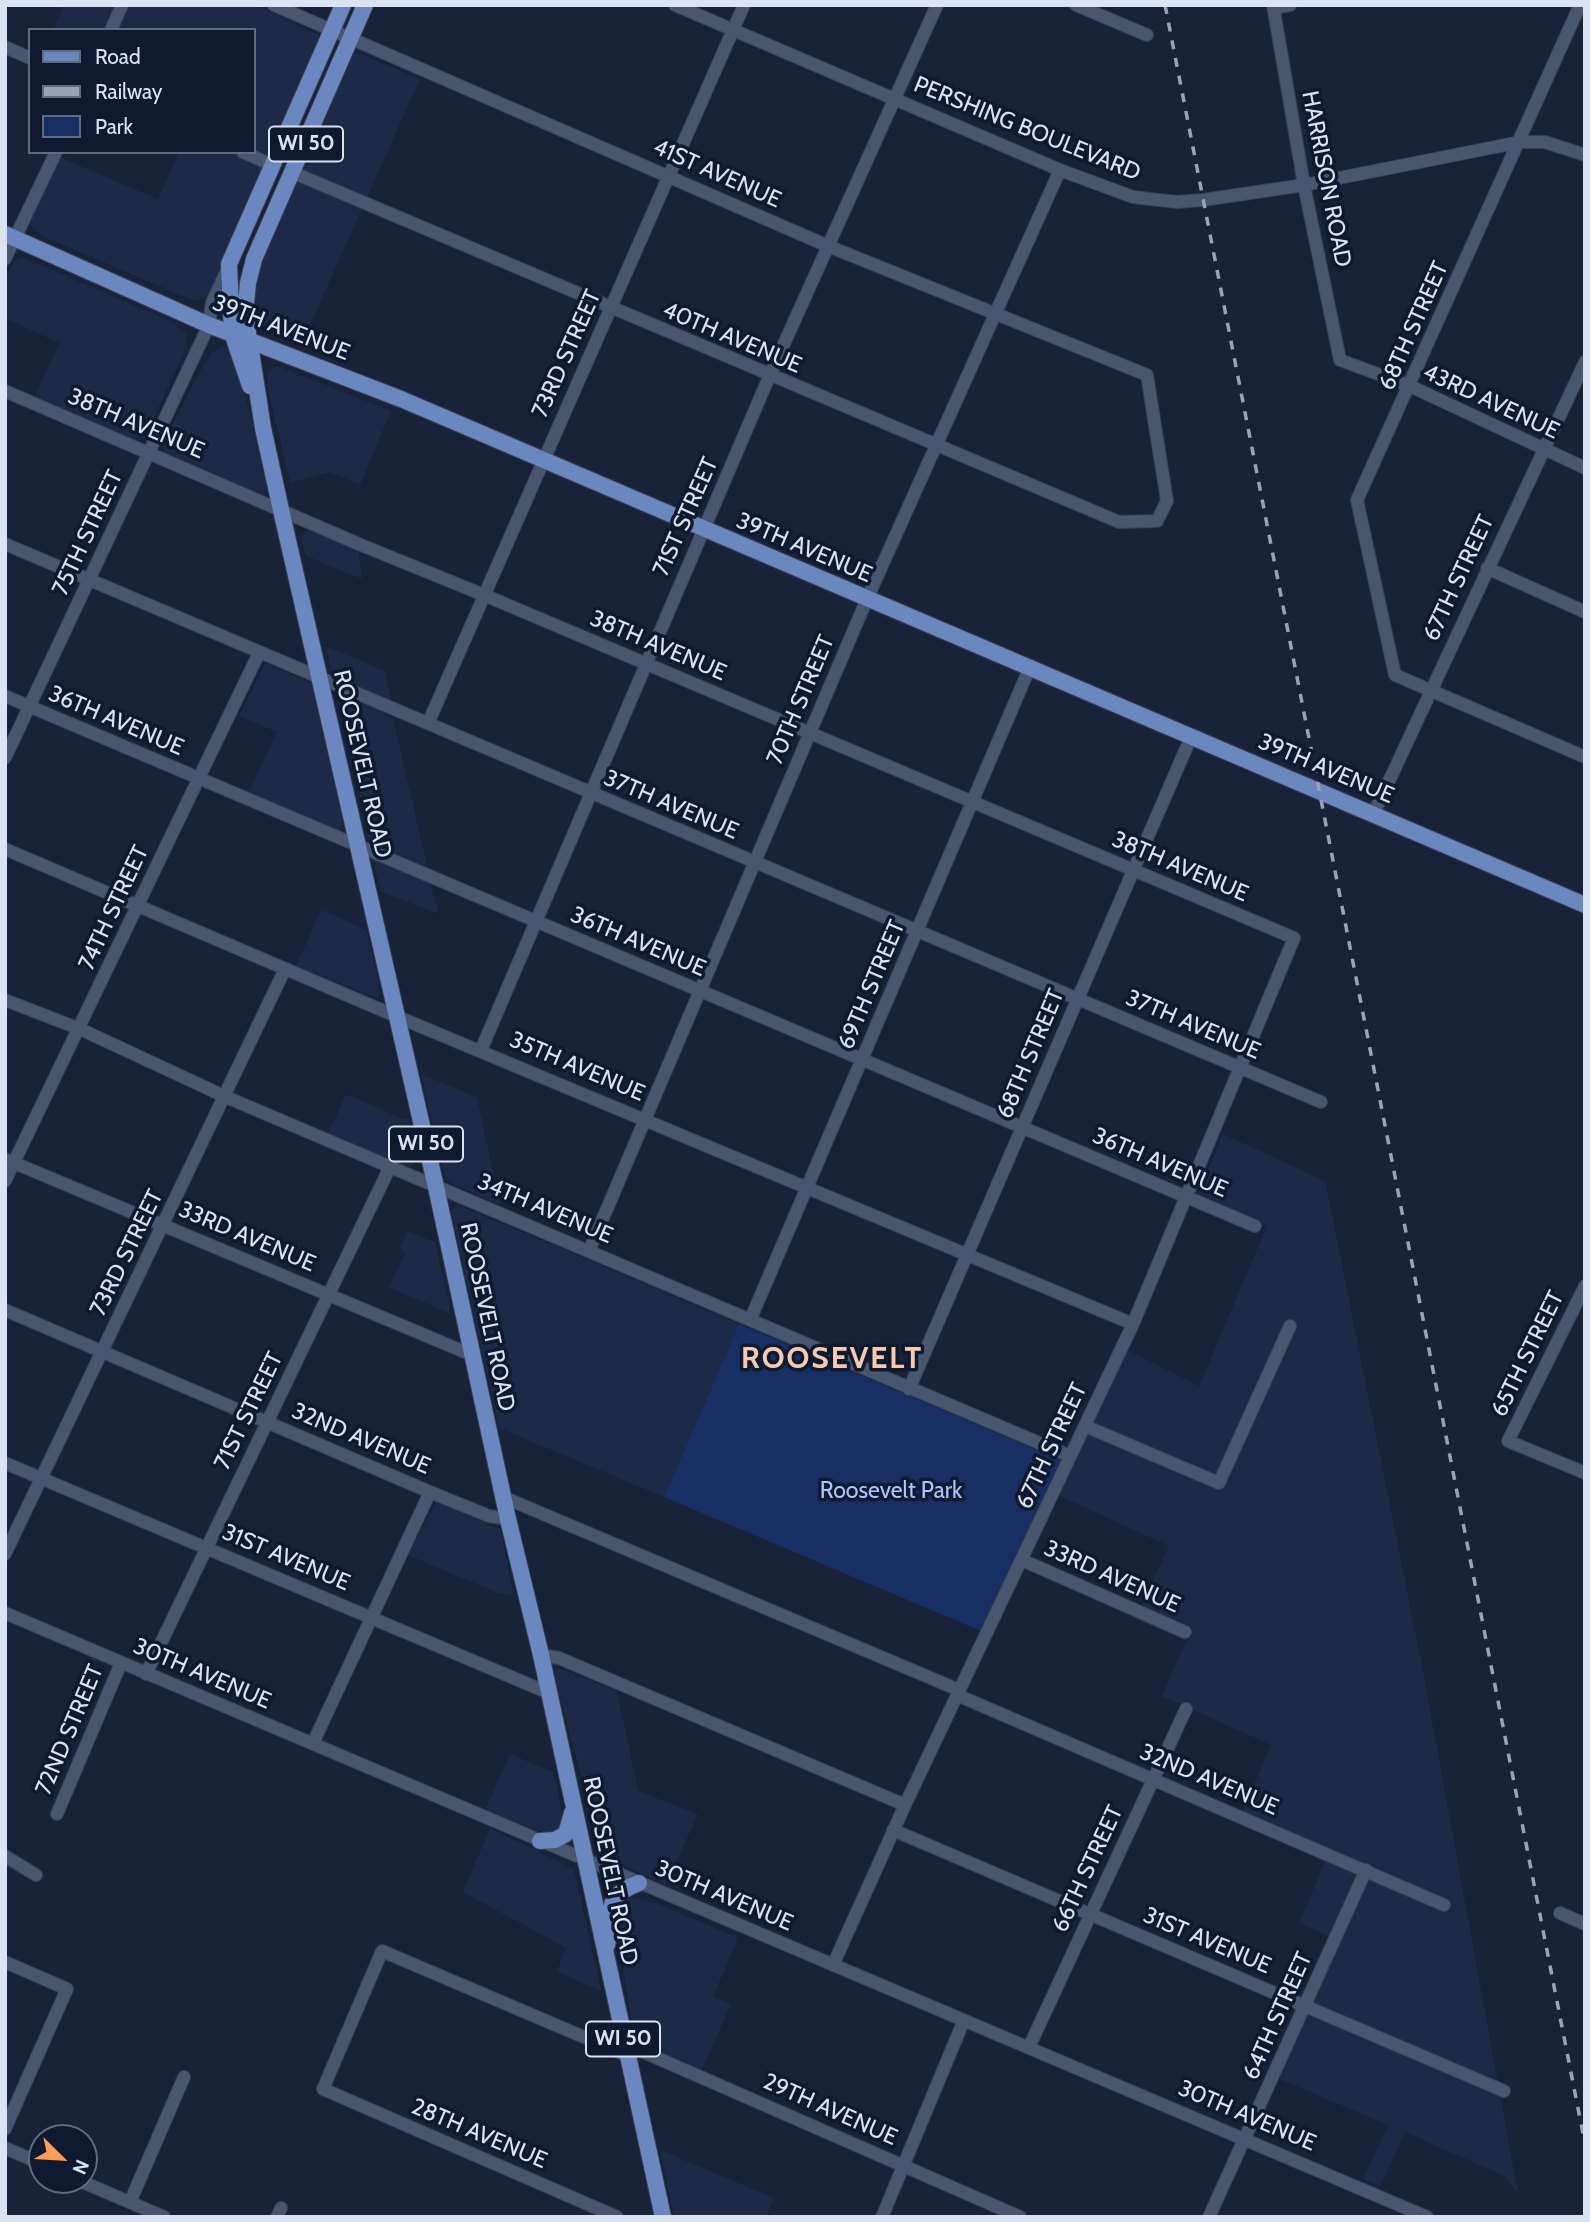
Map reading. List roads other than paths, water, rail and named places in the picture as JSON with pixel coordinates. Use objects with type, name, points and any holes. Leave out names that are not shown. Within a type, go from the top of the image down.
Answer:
[{"type":"main road","name":"WI 50","points":[[263,428],[232,333],[229,264],[342,5]]},
{"type":"main road","name":"WI 50","points":[[263,428],[245,313],[248,282],[254,259],[294,173],[365,5]]},
{"type":"main road","name":"39TH AVENUE","points":[[10,236],[209,325],[401,399],[1585,905]]},
{"type":"main road","name":"ROOSEVELT ROAD","points":[[263,428],[356,846],[398,1017],[503,1497],[541,1655],[663,2217]]},
{"type":"main road","points":[[540,1841],[555,1840],[566,1834],[573,1807]]},
{"type":"main road","points":[[605,1954],[612,1901],[621,1890],[639,1883]]},
{"type":"street","points":[[112,28],[122,5]]},
{"type":"street","name":"41ST AVENUE","points":[[274,5],[828,246],[1147,375],[1167,501],[1157,521]]},
{"type":"street","name":"PERSHING BOULEVARD","points":[[675,5],[1060,170],[1133,197],[1177,202],[1304,185],[1520,142],[1545,142],[1585,155]]},
{"type":"street","name":"73RD STREET","points":[[429,721],[744,5]]},
{"type":"street","name":"71ST STREET","points":[[481,1050],[769,377],[937,5]]},
{"type":"street","points":[[1076,5],[1147,35]]},
{"type":"street","points":[[1274,7],[1290,5]]},
{"type":"street","name":"HARRISON ROAD","points":[[1274,7],[1304,185],[1340,360]]},
{"type":"street","name":"68TH STREET","points":[[1430,690],[1395,675],[1357,500],[1520,142],[1575,7]]},
{"type":"street","points":[[5,47],[28,57]]},
{"type":"street","points":[[5,259],[10,236],[55,154]]},
{"type":"street","points":[[247,154],[272,165]]},
{"type":"street","name":"70TH STREET","points":[[589,1251],[808,734],[1060,170]]},
{"type":"street","name":"40TH AVENUE","points":[[294,173],[769,377],[1119,522],[1157,521]]},
{"type":"street","name":"75TH STREET","points":[[5,758],[209,325],[212,302],[229,264]]},
{"type":"street","name":"75TH STREET","points":[[209,325],[231,309],[248,282]]},
{"type":"street","name":"43RD AVENUE","points":[[1340,360],[1409,386],[1585,468]]},
{"type":"street","name":"67TH STREET","points":[[1374,813],[1585,362]]},
{"type":"street","name":"38TH AVENUE","points":[[5,391],[1294,938]]},
{"type":"street","name":"37TH AVENUE","points":[[5,544],[259,653],[429,721],[591,794],[1321,1102]]},
{"type":"street","points":[[1487,568],[1585,612]]},
{"type":"street","name":"74TH STREET","points":[[5,1181],[10,1161],[80,1029],[259,653]]},
{"type":"street","name":"69TH STREET","points":[[751,1318],[1030,667]]},
{"type":"street","points":[[1430,690],[1585,757]]},
{"type":"street","name":"36TH AVENUE","points":[[5,696],[1255,1226]]},
{"type":"street","name":"68TH STREET","points":[[909,1389],[1191,737]]},
{"type":"street","name":"35TH AVENUE","points":[[5,849],[398,1017],[1133,1324]]},
{"type":"street","name":"67TH STREET","points":[[833,1965],[893,1830],[1133,1324],[1294,938]]},
{"type":"street","name":"73RD STREET","points":[[5,1554],[285,969]]},
{"type":"street","name":"34TH AVENUE","points":[[5,1000],[80,1029],[226,1097],[751,1318],[909,1389],[1070,1456]]},
{"type":"street","name":"33RD AVENUE","points":[[10,1161],[472,1355]]},
{"type":"street","name":"71ST STREET","points":[[146,1674],[390,1167]]},
{"type":"street","name":"65TH STREET","points":[[1585,1286],[1508,1441],[1585,1473]]},
{"type":"street","name":"32ND AVENUE","points":[[5,1310],[430,1492],[489,1516],[508,1519]]},
{"type":"street","points":[[1085,1426],[1219,1483],[1290,1326]]},
{"type":"street","name":"31ST AVENUE","points":[[5,1463],[549,1693]]},
{"type":"street","points":[[313,1743],[430,1492]]},
{"type":"street","name":"32ND AVENUE","points":[[503,1497],[1444,1905]]},
{"type":"street","name":"33RD AVENUE","points":[[1022,1560],[1185,1632]]},
{"type":"street","name":"30TH AVENUE","points":[[5,1613],[1427,2217]]},
{"type":"street","points":[[541,1655],[559,1658],[905,1805]]},
{"type":"street","name":"72ND STREET","points":[[57,1814],[121,1663]]},
{"type":"street","name":"66TH STREET","points":[[1029,2047],[1186,1709]]},
{"type":"street","name":"31ST AVENUE","points":[[893,1830],[1504,2091]]},
{"type":"street","points":[[5,1856],[36,1875]]},
{"type":"street","name":"64TH STREET","points":[[1209,2217],[1366,1870]]},
{"type":"street","points":[[1560,1913],[1585,1924]]},
{"type":"street","name":"29TH AVENUE","points":[[323,2089],[382,1951],[625,2049],[1020,2217]]},
{"type":"street","points":[[5,1962],[66,1989],[5,2129]]},
{"type":"street","points":[[882,2217],[964,2021]]},
{"type":"street","points":[[130,2202],[184,2077]]},
{"type":"street","name":"28TH AVENUE","points":[[323,2089],[617,2217]]},
{"type":"street","points":[[5,2148],[28,2158]]},
{"type":"street","points":[[98,2188],[164,2217]]},
{"type":"railway","points":[[1165,5],[1585,2144]]},
{"type":"district","name":"ROOSEVELT","points":[[832,1359]]},
{"type":"park label","name":"Roosevelt Park","points":[[891,1491]]}]
